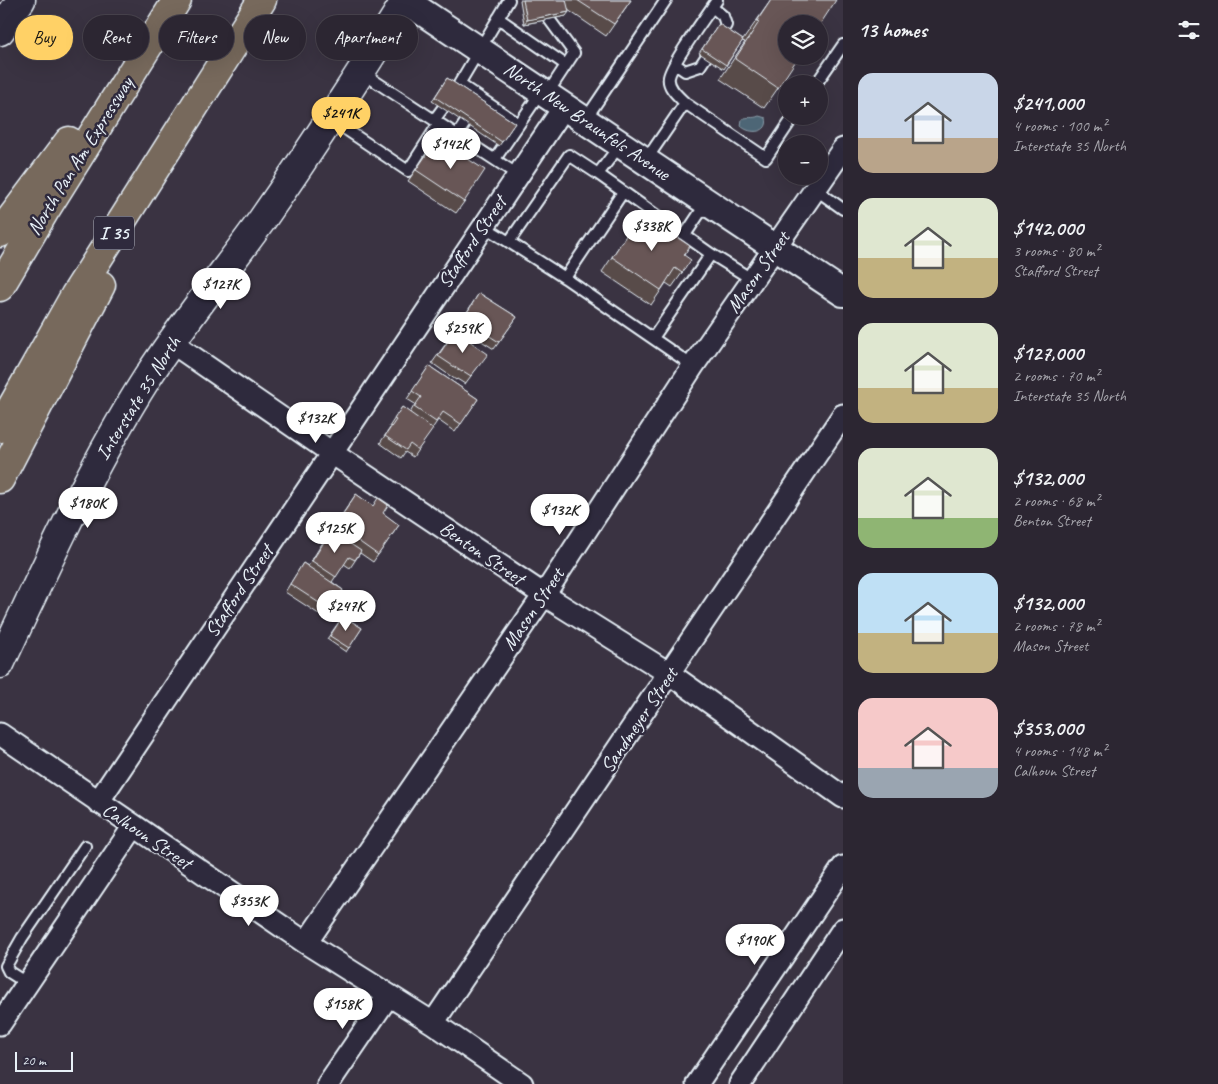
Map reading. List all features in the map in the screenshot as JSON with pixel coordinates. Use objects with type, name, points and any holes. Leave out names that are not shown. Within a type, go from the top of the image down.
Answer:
[{"type":"highway","points":[[0,233],[171,0]]},
{"type":"highway","name":"North Pan Am Expressway","points":[[0,287],[46,208],[177,0]]},
{"type":"highway","name":"I 35","points":[[0,428],[75,295],[262,0]]},
{"type":"highway","points":[[0,479],[50,381],[235,40]]},
{"type":"main road","points":[[0,31],[21,0]]},
{"type":"main road","name":"Interstate 35 North","points":[[0,664],[108,442],[171,342],[261,220],[330,119],[406,0]]},
{"type":"street","name":"North New Braunfels Avenue","points":[[406,0],[843,293]]},
{"type":"street","name":"Stafford Street","points":[[98,802],[518,175],[559,103]]},
{"type":"street","name":"Mason Street","points":[[306,943],[544,595],[693,366],[843,149]]},
{"type":"street","name":"Benton Street","points":[[171,342],[544,595],[670,674],[843,797]]},
{"type":"street","name":"Sandmeyer Street","points":[[433,1024],[843,415]]},
{"type":"street","name":"Calhoun Street","points":[[0,734],[306,943],[433,1024],[522,1084]]},
{"type":"street","points":[[0,1024],[134,826]]},
{"type":"street","points":[[697,1084],[843,867]]},
{"type":"street","points":[[740,1084],[843,929]]},
{"type":"street","points":[[328,1084],[388,996]]},
{"type":"lane","points":[[508,0],[457,86],[500,115],[519,124]]},
{"type":"lane","points":[[495,160],[519,124],[559,103],[666,0]]},
{"type":"lane","points":[[722,32],[726,25],[724,16],[715,4],[675,64],[669,78],[672,88],[685,103],[766,158],[788,125]]},
{"type":"lane","points":[[498,18],[566,65]]},
{"type":"lane","points":[[549,19],[574,53],[566,65],[559,103]]},
{"type":"lane","points":[[822,75],[843,45]]},
{"type":"lane","points":[[675,64],[685,71],[700,66],[706,57]]},
{"type":"lane","points":[[360,72],[457,135],[480,145],[495,160],[518,175]]},
{"type":"lane","points":[[646,161],[685,103]]},
{"type":"lane","points":[[330,119],[408,171],[437,122],[442,108]]},
{"type":"lane","points":[[457,135],[465,123]]},
{"type":"lane","points":[[598,174],[620,144]]},
{"type":"lane","points":[[509,242],[569,155],[711,254],[754,280]]},
{"type":"lane","points":[[815,189],[843,209]]},
{"type":"lane","points":[[565,278],[623,192]]},
{"type":"lane","points":[[685,236],[708,201]]},
{"type":"lane","points":[[483,226],[565,278],[693,366]]},
{"type":"lane","points":[[653,338],[711,254]]},
{"type":"lane","points":[[28,984],[9,972],[6,966],[22,938],[85,846]]},
{"type":"water","points":[[759,116],[766,118],[765,127],[762,129],[749,131],[741,126],[742,119]]},
{"type":"building","points":[[523,0],[566,0],[569,12],[527,20]]},
{"type":"building","points":[[577,0],[631,0],[614,24]]},
{"type":"building","points":[[771,0],[836,0],[826,15],[778,15],[778,65],[793,65],[787,75],[778,75],[778,88],[735,59],[759,22],[757,21]]},
{"type":"building","points":[[719,24],[743,40],[726,65],[702,49]]},
{"type":"building","points":[[447,78],[515,123],[502,142],[435,97]]},
{"type":"building","points":[[437,139],[485,170],[464,202],[416,170]]},
{"type":"building","points":[[641,213],[690,246],[684,255],[691,260],[682,273],[675,268],[661,290],[612,257]]},
{"type":"building","points":[[479,293],[517,317],[499,342],[463,319]]},
{"type":"building","points":[[455,331],[488,354],[471,376],[438,356]]},
{"type":"building","points":[[429,366],[478,399],[461,424],[443,412],[436,422],[414,407],[421,397],[412,391]]},
{"type":"building","points":[[402,407],[433,429],[418,450],[410,444],[406,450],[385,436]]},
{"type":"building","points":[[356,494],[373,506],[378,498],[388,505],[383,513],[399,525],[378,555],[354,538],[360,530],[341,517]]},
{"type":"building","points":[[331,531],[361,551],[355,560],[349,557],[336,577],[312,561]]},
{"type":"building","points":[[303,563],[343,590],[330,610],[290,584]]},
{"type":"building","points":[[343,616],[362,628],[349,648],[330,636]]}]
